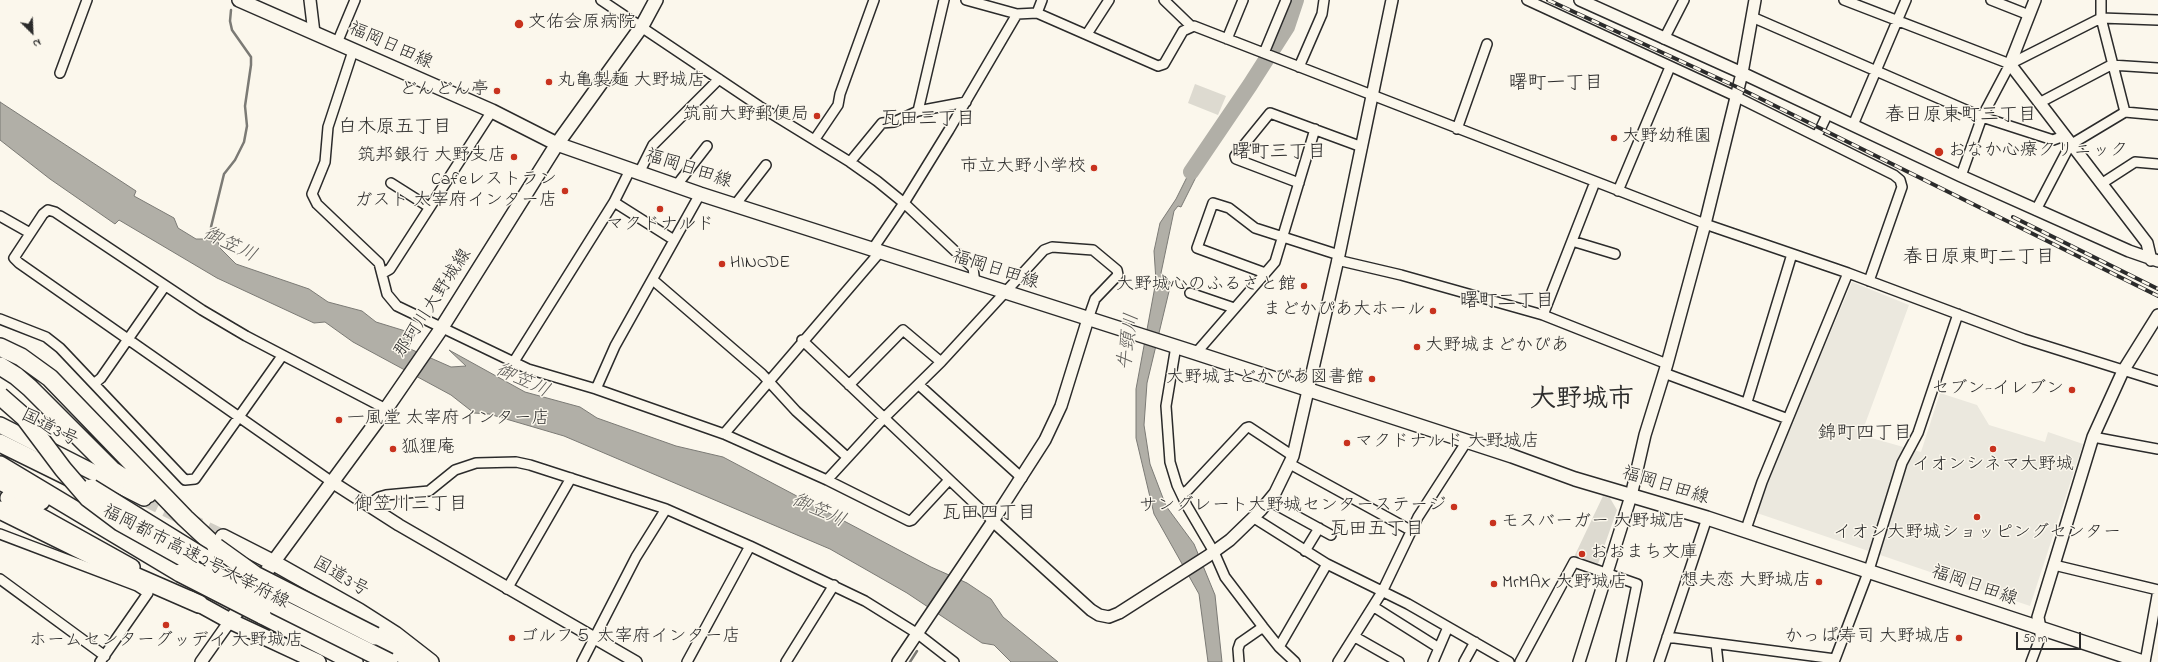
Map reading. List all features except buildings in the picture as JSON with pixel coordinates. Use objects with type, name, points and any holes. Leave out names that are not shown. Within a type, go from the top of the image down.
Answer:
[{"type":"highway","points":[[0,347],[22,357],[50,378],[185,518],[220,542],[255,575],[375,636],[414,662]]},
{"type":"highway","points":[[0,366],[16,376],[30,388],[112,470],[147,497]]},
{"type":"highway","points":[[0,396],[24,417],[63,469],[88,498],[120,522],[215,576],[390,662]]},
{"type":"highway","name":"国道3号","points":[[0,425],[147,497]]},
{"type":"highway","points":[[0,443],[91,488],[222,569],[390,662]]},
{"type":"highway","points":[[0,465],[12,494]]},
{"type":"highway","points":[[0,481],[12,494],[121,570],[199,604],[318,662]]},
{"type":"highway","name":"福岡都市高速2号太宰府線","points":[[12,494],[180,573],[354,662]]},
{"type":"highway","name":"国道3号","points":[[220,542],[274,563],[359,611],[395,634],[431,662]]},
{"type":"main road","name":"福岡日田線","points":[[239,0],[492,111],[557,144],[676,186],[1005,293],[1196,352],[1309,391],[1467,441],[1575,479],[1706,518],[1745,532],[1869,570],[2040,629],[2144,662]]},
{"type":"main road","name":"那珂川大野城線","points":[[230,620],[274,563],[386,409],[441,329],[557,144],[642,26],[656,0]]},
{"type":"street","points":[[60,73],[87,0]]},
{"type":"street","points":[[310,0],[314,33]]},
{"type":"street","points":[[337,43],[355,0]]},
{"type":"street","points":[[601,0],[642,26],[759,106],[815,139],[850,162],[904,203],[973,268],[975,283]]},
{"type":"street","points":[[815,139],[838,105],[840,94],[874,0]]},
{"type":"street","points":[[918,111],[944,0]]},
{"type":"street","points":[[970,0],[1017,14],[1037,14],[1087,34],[1154,65],[1164,64],[1183,31],[1191,26]]},
{"type":"street","points":[[1037,14],[1042,0]]},
{"type":"street","points":[[1087,34],[1108,0]]},
{"type":"street","points":[[1164,0],[1191,26],[1372,94],[1457,129],[1618,191],[1705,224],[1848,273],[2024,339],[2158,381]]},
{"type":"street","points":[[1227,39],[1243,0]]},
{"type":"street","points":[[1264,53],[1286,0]]},
{"type":"street","points":[[1298,66],[1322,14],[1324,0]]},
{"type":"street","points":[[802,340],[949,480],[1091,610],[1099,615],[1109,617],[1119,613],[1183,573],[1234,537],[1254,518],[1269,500],[1292,460],[1309,391],[1338,258],[1392,0]]},
{"type":"street","points":[[1527,0],[1735,96],[1894,175],[1901,184],[1869,281]]},
{"type":"street","points":[[1664,39],[1684,0]]},
{"type":"street","points":[[1579,662],[1608,575],[1631,496],[1645,435],[1666,369],[1705,224],[1735,96],[1742,73],[1755,0]]},
{"type":"street","points":[[1844,0],[2010,64],[2147,243],[2154,261]]},
{"type":"street","points":[[1853,125],[1906,0]]},
{"type":"street","points":[[1991,0],[2029,15]]},
{"type":"street","points":[[1961,176],[1982,117],[2010,64],[2035,0]]},
{"type":"street","points":[[2101,0],[2101,18],[2125,112]]},
{"type":"street","points":[[1587,1],[1664,39],[1742,73],[1961,176],[2154,261]]},
{"type":"street","points":[[724,434],[876,251],[1017,14]]},
{"type":"street","points":[[1752,17],[1982,117],[2053,140],[2067,140],[2125,112],[2158,115]]},
{"type":"street","points":[[2010,64],[2101,18],[2158,20]]},
{"type":"street","points":[[1457,129],[1486,44]]},
{"type":"street","points":[[353,51],[328,128],[325,162],[312,194],[317,204],[379,263],[383,273],[387,294],[392,302],[441,329],[514,363],[547,376],[596,389],[724,434],[827,480],[909,521],[912,520],[949,480]]},
{"type":"street","points":[[2039,103],[2112,65],[2158,68]]},
{"type":"street","points":[[1618,191],[1670,67]]},
{"type":"street","points":[[514,363],[634,171],[653,145],[719,79]]},
{"type":"street","points":[[850,162],[882,122],[894,122],[918,111],[966,102]]},
{"type":"street","points":[[383,273],[390,269],[492,111]]},
{"type":"street","points":[[1299,183],[1236,159],[1235,156],[1270,113],[1362,147]]},
{"type":"street","points":[[1817,136],[1828,113]]},
{"type":"street","points":[[1196,352],[1275,262],[1315,129]]},
{"type":"street","points":[[2036,210],[2067,140]]},
{"type":"street","points":[[676,186],[707,146]]},
{"type":"street","points":[[2101,184],[2135,162],[2158,164]]},
{"type":"street","points":[[735,205],[766,165]]},
{"type":"street","points":[[1543,315],[1595,182]]},
{"type":"street","points":[[390,183],[430,207]]},
{"type":"street","points":[[596,389],[615,346],[700,194]]},
{"type":"street","points":[[614,202],[674,240]]},
{"type":"street","points":[[1265,273],[1197,248],[1213,203],[1229,208],[1254,228],[1283,237],[1338,258],[1543,315],[1666,369],[1788,419]]},
{"type":"street","points":[[386,409],[282,356],[215,317],[48,210],[14,258],[332,482],[399,525],[507,589],[636,662]]},
{"type":"street","points":[[0,216],[30,234]]},
{"type":"street","points":[[1572,241],[1615,254]]},
{"type":"street","points":[[827,480],[884,418],[941,362],[1044,250],[1052,247],[1093,250],[1117,270],[1118,275],[1095,299],[1061,406],[1045,440],[1022,478],[898,662]]},
{"type":"street","points":[[1747,402],[1792,254]]},
{"type":"street","points":[[1745,532],[1762,482],[1848,273]]},
{"type":"street","points":[[653,280],[769,380],[796,411],[847,457]]},
{"type":"street","points":[[95,383],[101,378],[165,286]]},
{"type":"street","points":[[1190,293],[1234,308]]},
{"type":"street","points":[[1667,637],[1835,661],[1869,570],[1902,463],[1918,433],[1958,314]]},
{"type":"street","points":[[2031,662],[2040,638],[2038,617],[2093,437],[2123,371],[2158,315]]},
{"type":"street","points":[[0,319],[46,338],[60,348],[95,383],[184,480],[195,479],[282,356]]},
{"type":"street","points":[[849,385],[903,330],[941,362]]},
{"type":"street","points":[[1176,346],[1166,406],[1167,437],[1170,462],[1182,494],[1211,554],[1225,577],[1279,647],[1295,662]]},
{"type":"street","points":[[919,384],[1022,478]]},
{"type":"street","points":[[1182,494],[1188,490],[1246,428],[1249,427],[1292,460],[1412,531]]},
{"type":"street","points":[[2093,437],[2158,449]]},
{"type":"street","points":[[1338,662],[1374,607],[1418,517],[1467,441]]},
{"type":"street","points":[[368,505],[379,497],[386,495],[428,491],[455,470],[476,463],[516,462],[666,509],[750,546],[865,601],[918,634],[954,662]]},
{"type":"street","points":[[507,589],[571,478]]},
{"type":"street","points":[[1269,500],[1330,535]]},
{"type":"street","points":[[582,662],[636,557],[666,509]]},
{"type":"street","points":[[1254,518],[1327,564],[1448,627],[1509,662]]},
{"type":"street","points":[[1659,662],[1706,518]]},
{"type":"street","points":[[1305,551],[1319,528]]},
{"type":"street","points":[[0,534],[137,586],[148,592],[102,659],[0,579]]},
{"type":"street","points":[[687,662],[750,546]]},
{"type":"street","points":[[1520,662],[1572,563],[1577,562],[1608,575],[1634,582],[1638,586],[1621,662]]},
{"type":"street","points":[[1279,647],[1327,564]]},
{"type":"street","points":[[2054,565],[2158,590],[2144,662]]},
{"type":"street","points":[[786,662],[834,585]]},
{"type":"street","points":[[1374,607],[1439,648]]},
{"type":"street","points":[[201,662],[230,620]]},
{"type":"street","points":[[1239,662],[1238,649],[1240,643],[1263,627]]},
{"type":"street","points":[[1433,662],[1448,627]]},
{"type":"street","points":[[1355,637],[1398,662]]},
{"type":"street","points":[[1464,662],[1475,642]]},
{"type":"street","points":[[1716,644],[1718,662]]},
{"type":"shaded area","points":[[1195,84],[1226,96],[1218,115],[1188,103]]},
{"type":"shaded area","name":"イオン大野城ショッピングセンター","points":[[1852,282],[1909,305],[1861,435],[1921,452],[1940,393],[1977,405],[1989,425],[2045,442],[2048,432],[2083,444],[2030,606],[1754,512]]},
{"type":"shaded area","points":[[1603,496],[1610,498],[1617,510],[1598,564],[1595,566],[1574,557]]},
{"type":"water","name":"御笠川","points":[[0,102],[136,191],[134,196],[174,218],[178,228],[196,239],[217,239],[220,248],[236,264],[309,289],[328,302],[362,311],[376,322],[415,334],[408,348],[451,367],[466,366],[449,350],[525,392],[580,407],[597,418],[676,446],[723,457],[931,567],[967,583],[991,599],[1003,617],[1058,662],[1011,662],[994,645],[982,643],[907,593],[830,549],[564,436],[489,414],[474,413],[451,395],[353,342],[325,322],[314,323],[217,278],[119,220],[115,224],[50,179],[0,140]]},
{"type":"water","points":[[1204,153],[1197,175],[1181,207],[1178,206],[1174,211],[1161,273],[1171,283],[1147,383],[1144,425],[1150,464],[1166,506],[1194,544],[1215,595],[1222,662],[1208,662],[1199,594],[1154,514],[1136,438],[1136,389],[1156,281],[1154,251],[1160,223],[1176,199],[1191,169]]},
{"type":"waterway","name":"牛頸川","points":[[1191,172],[1287,27],[1296,0]]},
{"type":"waterway","name":"御笠川","points":[[213,242],[211,239],[211,227],[224,174],[235,160],[244,142],[247,126],[245,106],[251,57],[232,30],[230,21],[231,10]]},
{"type":"waterway","points":[[910,662],[917,651]]},
{"type":"tunnel","points":[[0,492],[8,498]]},
{"type":"tunnel","points":[[145,499],[223,537]]},
{"type":"railway","points":[[1548,0],[1737,87],[2158,296]]},
{"type":"railway","points":[[2013,217],[2158,289]]},
{"type":"place","name":"文佑会原病院","points":[[519,24]]},
{"type":"place","name":"丸亀製麺 大野城店","points":[[549,82]]},
{"type":"place","name":"どんどん亭","points":[[497,91]]},
{"type":"place","name":"筑前大野郵便局","points":[[817,116]]},
{"type":"place","name":"大野幼稚園","points":[[1614,138]]},
{"type":"place","name":"おなか心療クリニック","points":[[1939,152]]},
{"type":"place","name":"筑邦銀行 大野支店","points":[[514,157]]},
{"type":"place","name":"市立大野小学校","points":[[1094,168]]},
{"type":"place","name":"Cafeレストラン ガスト 太宰府インター店","points":[[565,191]]},
{"type":"place","name":"マクドナルド","points":[[660,209]]},
{"type":"place","name":"HINODE","points":[[722,264]]},
{"type":"place","name":"大野城心のふるさと館","points":[[1304,286]]},
{"type":"place","name":"まどかぴあ大ホール","points":[[1433,311]]},
{"type":"place","name":"大野城まどかぴあ","points":[[1417,347]]},
{"type":"place","name":"大野城まどかぴあ図書館","points":[[1372,379]]},
{"type":"place","name":"セブン-イレブン","points":[[2072,390]]},
{"type":"place","name":"一風堂 太宰府インター店","points":[[339,420]]},
{"type":"place","name":"マクドナルド 大野城店","points":[[1347,443]]},
{"type":"place","name":"狐狸庵","points":[[393,449]]},
{"type":"place","name":"イオンシネマ大野城","points":[[1993,449]]},
{"type":"place","name":"サングレート大野城センターステージ","points":[[1454,507]]},
{"type":"place","name":"イオン大野城ショッピングセンター","points":[[1977,517]]},
{"type":"place","name":"モスバーガー 大野城店","points":[[1493,523]]},
{"type":"place","name":"おおまち文庫","points":[[1582,554]]},
{"type":"place","name":"想夫恋 大野城店","points":[[1819,582]]},
{"type":"place","name":"MrMAX 大野城店","points":[[1494,584]]},
{"type":"place","name":"ホームセンターグッデイ 大野城店","points":[[166,625]]},
{"type":"place","name":"ゴルフ５ 太宰府インター店","points":[[512,638]]},
{"type":"place","name":"かっぱ寿司 大野城店","points":[[1959,638]]},
{"type":"district","name":"曙町一丁目","points":[[1556,85]]},
{"type":"district","name":"春日原東町三丁目","points":[[1961,117]]},
{"type":"district","name":"瓦田三丁目","points":[[928,121]]},
{"type":"district","name":"白木原五丁目","points":[[395,129]]},
{"type":"district","name":"曙町三丁目","points":[[1279,154]]},
{"type":"district","name":"春日原東町二丁目","points":[[1979,259]]},
{"type":"district","name":"曙町二丁目","points":[[1507,303]]},
{"type":"district","name":"大野城市","points":[[1582,402]]},
{"type":"district","name":"錦町四丁目","points":[[1865,435]]},
{"type":"district","name":"御笠川三丁目","points":[[411,506]]},
{"type":"district","name":"瓦田四丁目","points":[[989,515]]},
{"type":"district","name":"瓦田五丁目","points":[[1377,531]]}]
